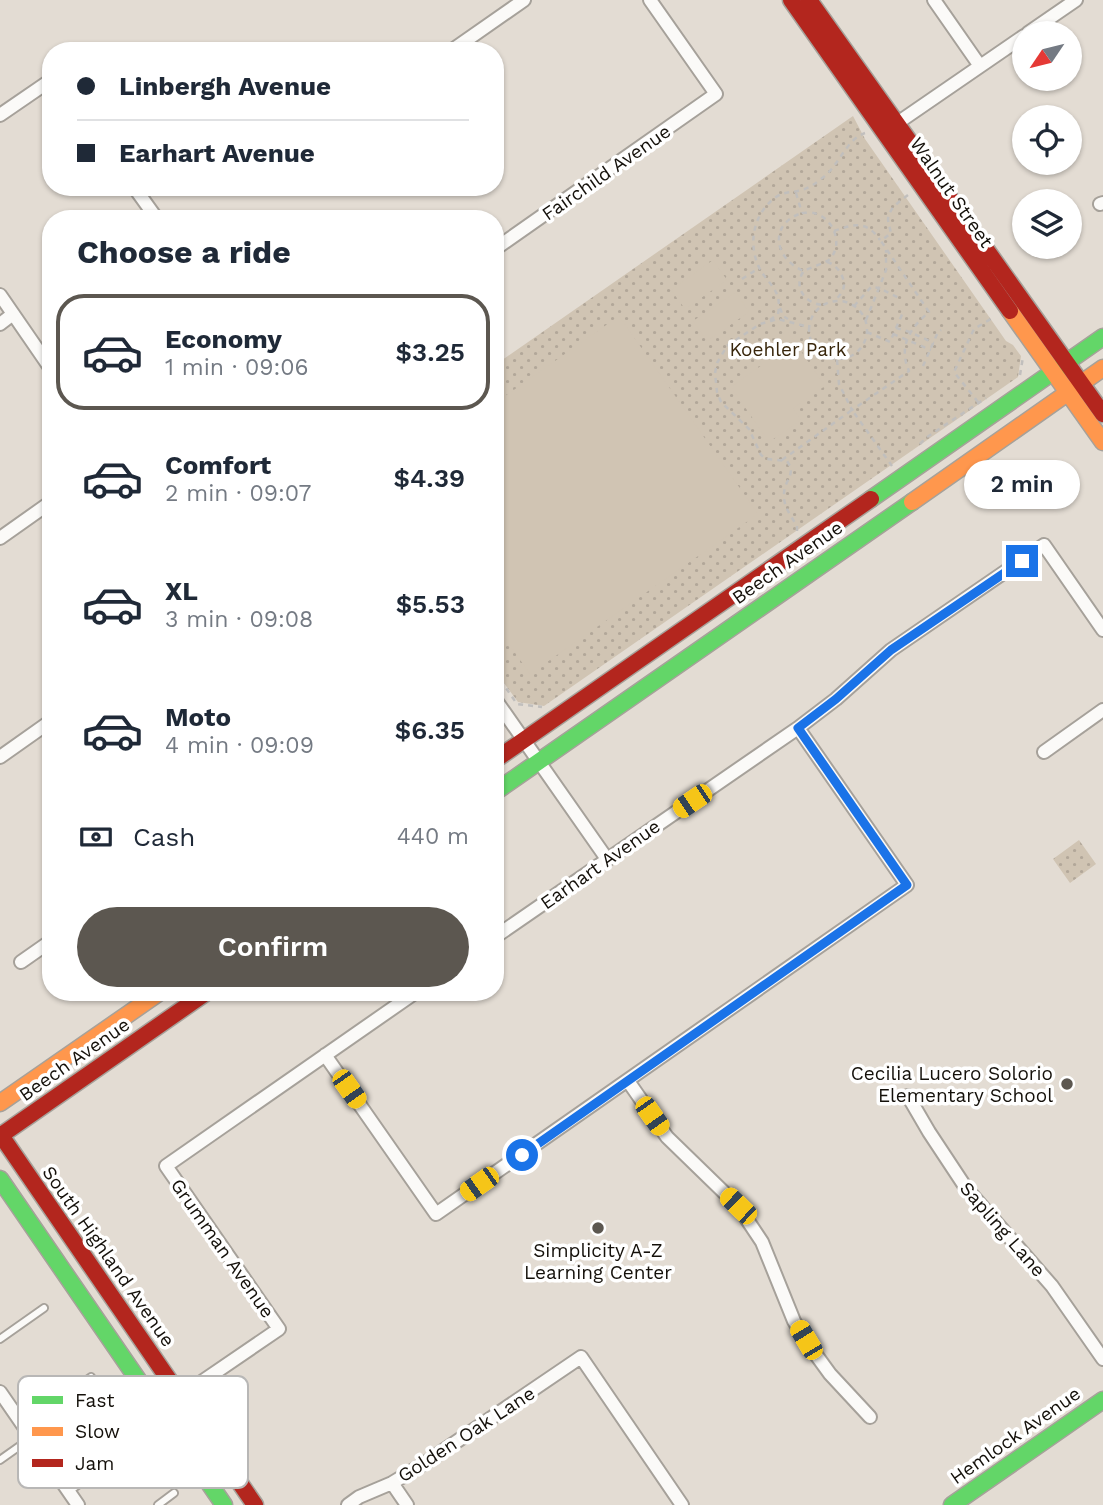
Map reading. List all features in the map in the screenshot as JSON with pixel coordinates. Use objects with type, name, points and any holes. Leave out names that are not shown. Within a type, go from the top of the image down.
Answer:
[{"type":"street","points":[[464,42],[524,0]]},
{"type":"street","name":"Fairchild Avenue","points":[[504,243],[716,94],[650,0]]},
{"type":"street","name":"Walnut Street","points":[[792,0],[927,194],[1075,387],[1103,442]]},
{"type":"street","name":"Walnut Street","points":[[809,0],[1029,312],[1060,366]]},
{"type":"street","points":[[934,0],[980,66]]},
{"type":"street","points":[[1046,21],[1076,0]]},
{"type":"street","points":[[896,124],[1012,44]]},
{"type":"street","points":[[0,115],[42,85]]},
{"type":"street","points":[[0,295],[42,356]]},
{"type":"street","points":[[0,324],[13,314]]},
{"type":"street","name":"Beech Avenue","points":[[504,754],[1103,337]]},
{"type":"street","name":"Beech Avenue","points":[[504,786],[1103,368]]},
{"type":"street","name":"Walnut Street","points":[[1075,387],[1103,414]]},
{"type":"street","points":[[0,538],[42,508]]},
{"type":"street","name":"Earhart Avenue","points":[[504,931],[798,728],[836,699],[891,650],[1044,545],[1103,630]]},
{"type":"street","points":[[1044,752],[1103,710]]},
{"type":"street","points":[[504,712],[607,859]]},
{"type":"street","points":[[0,757],[42,727]]},
{"type":"street","points":[[403,1001],[325,1055],[436,1214],[907,885],[798,728]]},
{"type":"street","points":[[20,962],[42,947]]},
{"type":"street","name":"Beech Avenue","points":[[0,1103],[147,1001]]},
{"type":"street","name":"Beech Avenue","points":[[0,1135],[194,1001]]},
{"type":"street","name":"Grumman Avenue","points":[[211,1376],[279,1329],[166,1166],[325,1055]]},
{"type":"street","points":[[628,1081],[667,1137],[738,1206],[762,1242],[794,1321],[830,1374],[870,1417]]},
{"type":"street","name":"Sapling Lane","points":[[908,1096],[966,1188],[1052,1286],[1103,1359]]},
{"type":"street","name":"South Highland Avenue","points":[[0,1135],[166,1376]]},
{"type":"street","points":[[0,1180],[135,1376]]},
{"type":"street","name":"Golden Oak Lane","points":[[348,1505],[425,1463],[581,1357],[682,1505]]},
{"type":"street","points":[[0,1392],[18,1418]]},
{"type":"street","name":"Hemlock Avenue","points":[[952,1505],[1103,1400]]},
{"type":"street","points":[[392,1483],[407,1505]]},
{"type":"street","points":[[212,1488],[224,1505]]},
{"type":"street","name":"South Highland Avenue","points":[[243,1488],[255,1505]]},
{"type":"street","points":[[67,1489],[78,1505]]},
{"type":"lane","points":[[0,1339],[44,1308]]},
{"type":"lane","points":[[0,1460],[18,1447]]},
{"type":"lane","points":[[158,1505],[174,1493]]},
{"type":"path","points":[[790,321],[783,316],[774,288],[759,268],[753,237],[759,216],[782,193],[811,186],[832,171],[854,139],[865,133],[861,127]]},
{"type":"path","points":[[795,191],[802,213]]},
{"type":"path","points":[[882,243],[891,233],[888,217],[890,212],[908,194]]},
{"type":"path","points":[[804,271],[783,256],[779,247],[781,228],[795,215],[814,213],[830,223],[836,240],[835,249],[827,262]]},
{"type":"path","points":[[782,460],[909,371],[905,356],[907,340],[916,322],[929,312],[872,231],[857,225],[834,231]]},
{"type":"path","points":[[866,320],[854,306],[835,301],[817,309],[811,317],[809,337],[820,353],[837,360],[847,358],[862,348],[867,332],[866,320],[886,270],[887,253],[882,243]]},
{"type":"path","points":[[823,305],[815,305],[806,300],[799,284],[804,271],[817,264],[833,263],[838,269],[844,285],[842,293],[835,301]]},
{"type":"path","points":[[742,279],[759,268]]},
{"type":"path","points":[[854,306],[871,287],[901,299]]},
{"type":"path","points":[[779,307],[778,314],[727,346],[717,363],[715,382],[721,402],[749,429],[761,455],[767,459],[786,461],[790,466],[792,473],[783,493],[785,504],[797,526],[796,531],[803,525]]},
{"type":"path","points":[[867,332],[890,342],[904,310]]},
{"type":"path","points":[[978,402],[954,372],[974,329],[994,317]]},
{"type":"path","points":[[769,320],[790,321],[809,327]]},
{"type":"path","points":[[896,328],[934,343]]},
{"type":"path","points":[[923,366],[941,330]]},
{"type":"path","points":[[893,334],[931,350]]},
{"type":"path","points":[[1020,377],[1023,353]]},
{"type":"path","points":[[837,360],[839,384],[852,410],[892,466],[900,461]]},
{"type":"path","points":[[918,446],[927,437],[992,395]]},
{"type":"path","points":[[504,686],[517,704],[545,707]]},
{"type":"green space","name":"Koehler Park","points":[[853,116],[865,139],[1006,341],[1013,345],[1021,356],[1018,377],[544,706],[518,702],[504,683],[504,359]]},
{"type":"green space","points":[[713,260],[727,280],[685,309],[671,290]]},
{"type":"green space","points":[[736,292],[749,312],[707,341],[693,321]]},
{"type":"green space","points":[[619,316],[758,514],[530,674],[504,637],[504,397]]},
{"type":"green space","points":[[787,331],[825,386],[793,408],[801,420],[769,442],[731,387],[762,365],[755,353]]},
{"type":"green space","points":[[1079,840],[1096,864],[1070,883],[1053,859]]},
{"type":"traffic: fast","points":[[871,499],[1103,337]]},
{"type":"traffic: fast","points":[[504,786],[912,502]]},
{"type":"traffic: fast","points":[[0,1179],[135,1376]]},
{"type":"traffic: fast","points":[[952,1505],[1103,1400]]},
{"type":"traffic: fast","points":[[212,1488],[224,1505]]},
{"type":"traffic: slow","points":[[1010,311],[1103,442]]},
{"type":"traffic: slow","points":[[912,502],[1103,368]]},
{"type":"traffic: slow","points":[[0,1103],[147,1001]]},
{"type":"traffic: jam","points":[[791,0],[1010,311]]},
{"type":"traffic: jam","points":[[809,0],[1103,414]]},
{"type":"traffic: jam","points":[[504,754],[871,499]]},
{"type":"traffic: jam","points":[[0,1136],[194,1001]]},
{"type":"traffic: jam","points":[[0,1134],[166,1376]]},
{"type":"traffic: jam","points":[[243,1488],[255,1505]]},
{"type":"place","name":"Cecilia Lucero Solorio Elementary School","points":[[1067,1084]]},
{"type":"place","name":"Simplicity A-Z Learning Center","points":[[598,1228]]},
{"type":"route","points":[[522,1155],[907,885],[798,728],[836,699],[891,650],[1022,561]]}]
